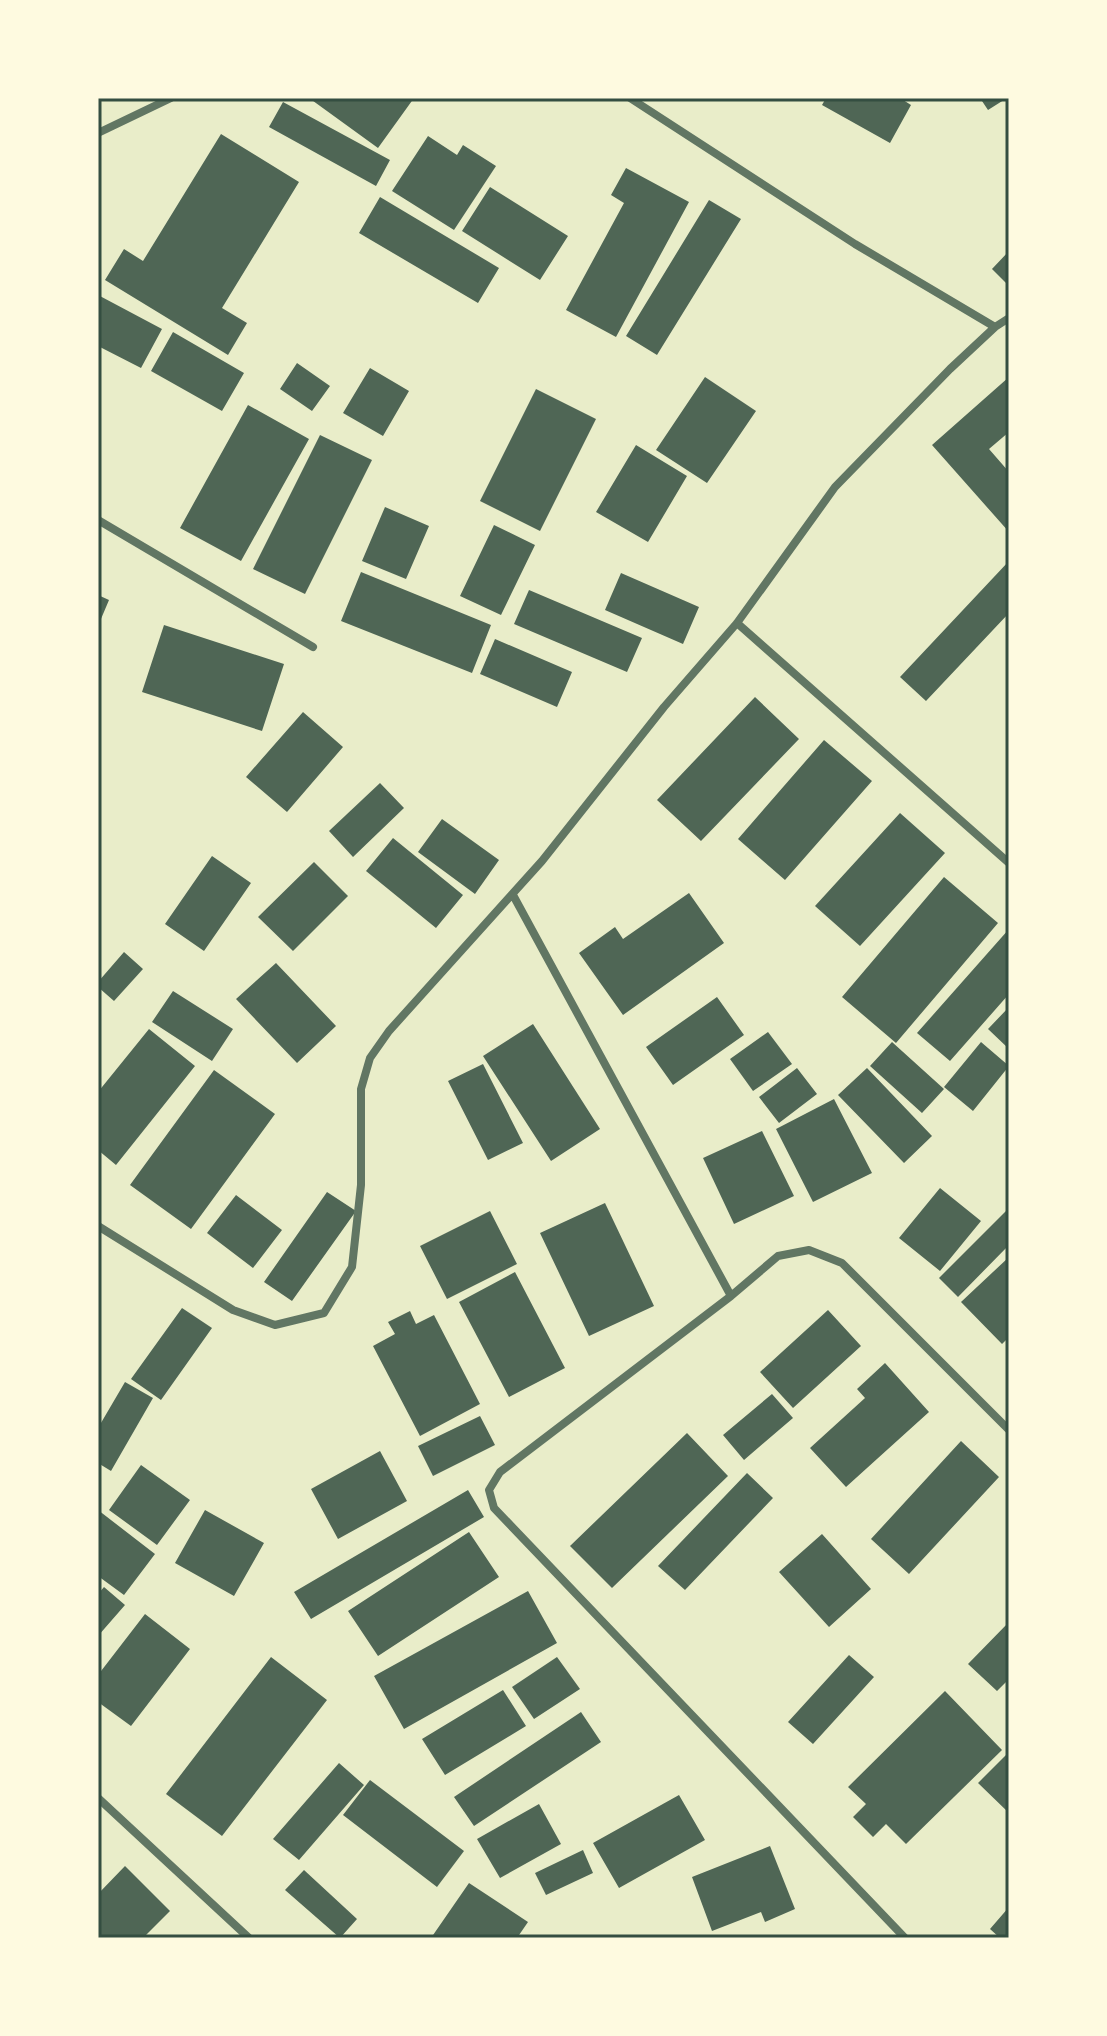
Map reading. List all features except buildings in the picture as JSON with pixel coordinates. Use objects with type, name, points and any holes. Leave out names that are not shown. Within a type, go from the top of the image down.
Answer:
[{"type":"street","points":[[98,133],[171,98]]},
{"type":"street","points":[[630,98],[855,244],[995,327]]},
{"type":"street","points":[[98,1226],[233,1310],[275,1325],[324,1313],[352,1267],[361,1185],[361,1089],[370,1058],[389,1031],[513,895],[664,707],[737,623],[835,487],[950,369],[1009,318]]},
{"type":"street","points":[[98,520],[313,647]]},
{"type":"street","points":[[737,623],[1009,863]]},
{"type":"street","points":[[513,895],[731,1296]]},
{"type":"street","points":[[905,1938],[494,1508],[489,1490],[500,1472],[731,1296],[778,1256],[809,1250],[842,1263],[1009,1430]]},
{"type":"street","points":[[98,1798],[249,1938]]}]
